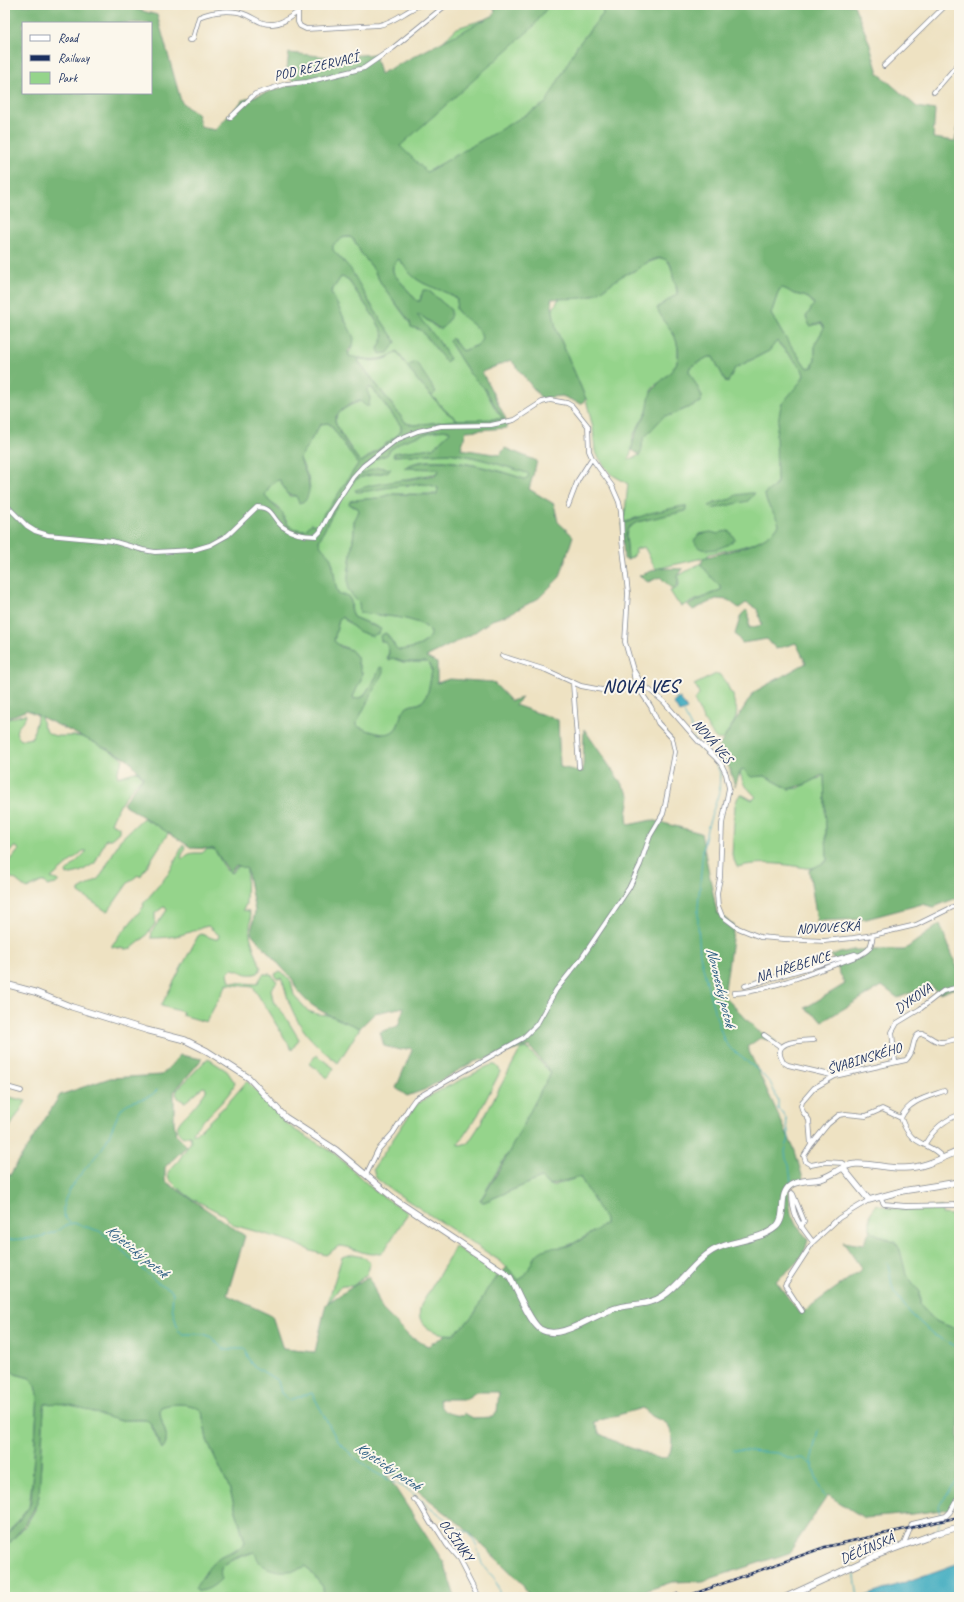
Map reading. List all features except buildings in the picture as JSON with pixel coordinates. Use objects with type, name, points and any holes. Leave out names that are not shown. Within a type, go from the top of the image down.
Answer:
[{"type":"street","points":[[295,5],[298,12]]},
{"type":"street","points":[[298,5],[300,26],[306,29],[379,25],[390,23],[407,10],[420,5]]},
{"type":"street","name":"POD REZERVACÍ","points":[[230,118],[255,94],[286,84],[307,82],[364,68],[393,48],[446,5]]},
{"type":"street","points":[[884,66],[946,5]]},
{"type":"street","points":[[956,5],[959,9]]},
{"type":"street","points":[[189,40],[192,40],[193,38],[199,17],[204,15],[232,11],[248,16],[261,23],[274,25],[298,12]]},
{"type":"street","points":[[934,92],[959,64]]},
{"type":"street","name":"NOVÁ VES","points":[[5,504],[27,526],[35,531],[48,535],[112,541],[155,552],[193,550],[210,545],[228,535],[257,507],[264,507],[282,527],[293,533],[316,536],[320,532],[343,492],[363,466],[380,451],[408,434],[441,426],[491,424],[514,420],[542,402],[550,400],[567,403],[572,406],[588,426],[589,450],[592,458],[615,491],[621,512],[622,540],[628,593],[625,642],[635,683],[651,707],[658,723],[669,733],[674,743],[675,752],[663,814],[650,836],[638,871],[629,888],[581,959],[556,990],[537,1024],[523,1038],[415,1099],[393,1133],[378,1150],[366,1175]]},
{"type":"street","points":[[568,506],[578,480],[592,458]]},
{"type":"street","points":[[502,656],[546,670],[581,686],[602,690],[635,683]]},
{"type":"street","name":"NOVÁ VES","points":[[633,670],[641,683],[664,702],[695,738],[722,764],[726,774],[729,788],[722,824],[720,878],[717,893]]},
{"type":"street","points":[[573,683],[579,767]]},
{"type":"street","name":"NOVOVESKÁ","points":[[717,893],[718,906],[722,916],[738,928],[760,937],[824,941],[873,935],[916,925],[959,904]]},
{"type":"street","name":"NA HŘEBENCE","points":[[734,993],[745,993],[776,985],[831,967],[858,956],[868,951],[871,946],[873,935]]},
{"type":"street","name":"NA HŘEBENCE","points":[[744,986],[855,954],[858,956]]},
{"type":"street","points":[[5,984],[35,992],[80,1009],[146,1030],[185,1040],[207,1050],[249,1078],[285,1116],[336,1150],[397,1201],[504,1272],[510,1277],[534,1322],[543,1330],[551,1332],[563,1331],[618,1308],[645,1303],[662,1297],[674,1287],[696,1262],[711,1251],[747,1240],[776,1227],[782,1218],[785,1193],[791,1185],[822,1179],[845,1167],[856,1164],[904,1168],[919,1166],[959,1151]]},
{"type":"street","name":"DYKOVA","points":[[895,1062],[892,1032],[897,1023],[920,1009],[943,991],[959,987]]},
{"type":"street","name":"ŠVABINSKÉHO","points":[[845,1167],[842,1163],[826,1162],[809,1165],[805,1160],[804,1156],[812,1145],[809,1120],[803,1112],[801,1106],[802,1102],[814,1088],[835,1076],[906,1060],[913,1052],[916,1038],[920,1034],[925,1034],[936,1042],[959,1038]]},
{"type":"street","points":[[764,1035],[781,1047]]},
{"type":"street","points":[[781,1047],[791,1042],[814,1040]]},
{"type":"street","points":[[781,1047],[780,1054],[783,1062],[788,1065],[835,1076]]},
{"type":"street","points":[[5,1085],[21,1091]]},
{"type":"street","points":[[901,1118],[903,1112],[913,1103],[944,1091]]},
{"type":"street","points":[[812,1145],[828,1124],[839,1115],[846,1114],[866,1116],[882,1109],[901,1118],[912,1138],[937,1150],[943,1158]]},
{"type":"street","points":[[925,1144],[940,1124],[959,1115]]},
{"type":"street","points":[[845,1167],[849,1176],[870,1200]]},
{"type":"street","points":[[802,1311],[785,1285],[813,1242],[839,1218],[870,1200],[880,1197],[902,1191],[959,1182]]},
{"type":"street","points":[[791,1185],[794,1212],[801,1227],[813,1242]]},
{"type":"street","points":[[792,1193],[804,1221],[801,1227]]},
{"type":"street","points":[[880,1197],[884,1204],[906,1206],[959,1206]]},
{"type":"street","points":[[903,1546],[912,1524],[946,1516],[959,1496]]},
{"type":"street","name":"OLŠINKY","points":[[414,1499],[420,1505],[431,1524],[435,1526],[447,1545],[458,1558],[478,1597]]},
{"type":"street","name":"DĚČÍNSKÁ","points":[[786,1597],[814,1586],[860,1563],[903,1546],[959,1527]]},
{"type":"green space","points":[[5,5],[121,5],[157,15],[181,101],[188,108],[197,113],[201,127],[215,130],[243,100],[297,83],[286,75],[289,53],[330,57],[375,54],[380,74],[494,15],[496,5],[549,5],[533,27],[400,146],[427,172],[546,103],[577,46],[603,14],[602,5],[854,5],[869,42],[878,73],[917,107],[935,110],[933,138],[955,141],[959,121],[959,897],[934,907],[922,904],[866,919],[817,921],[809,870],[827,861],[824,774],[806,784],[789,789],[765,776],[751,777],[743,769],[741,770],[735,786],[729,767],[716,751],[754,692],[806,663],[796,643],[776,649],[767,639],[742,643],[735,634],[741,615],[746,610],[749,613],[749,628],[762,625],[757,609],[746,603],[739,608],[728,600],[716,599],[693,610],[688,605],[722,589],[701,565],[703,558],[755,543],[772,532],[779,525],[767,502],[765,493],[775,486],[777,482],[776,434],[781,405],[801,381],[804,375],[802,369],[777,341],[769,351],[735,368],[728,382],[726,382],[713,357],[708,357],[690,367],[689,371],[702,396],[701,402],[671,415],[664,416],[644,438],[640,455],[632,450],[636,434],[647,411],[649,397],[655,387],[673,368],[678,356],[678,348],[675,337],[657,308],[677,294],[671,265],[668,261],[659,258],[655,259],[621,277],[591,296],[551,299],[556,329],[586,399],[581,404],[562,396],[541,398],[511,360],[482,372],[505,417],[507,428],[466,431],[461,449],[500,455],[505,448],[537,461],[529,489],[554,504],[558,522],[573,536],[560,577],[539,598],[507,615],[492,620],[472,634],[426,657],[437,663],[437,683],[449,679],[493,682],[511,701],[522,698],[515,705],[558,720],[560,767],[583,772],[584,729],[630,796],[627,815],[628,825],[652,820],[701,833],[717,913],[734,925],[724,996],[758,1031],[777,1042],[760,1038],[747,1047],[795,1151],[803,1179],[788,1186],[791,1214],[796,1225],[808,1239],[806,1247],[800,1259],[776,1281],[800,1314],[862,1269],[843,1242],[863,1245],[870,1231],[896,1243],[900,1250],[906,1274],[920,1292],[920,1305],[935,1321],[959,1330],[959,1491],[949,1509],[864,1518],[828,1495],[789,1553],[703,1581],[672,1582],[627,1597],[530,1597],[522,1583],[461,1525],[408,1483],[385,1472],[444,1563],[455,1597],[324,1597],[323,1587],[306,1566],[295,1570],[277,1571],[265,1567],[260,1563],[254,1552],[226,1563],[221,1569],[221,1579],[208,1589],[199,1591],[195,1588],[213,1563],[221,1556],[241,1547],[245,1542],[230,1490],[207,1440],[202,1412],[194,1406],[183,1404],[161,1407],[160,1412],[166,1434],[165,1444],[162,1449],[154,1430],[150,1423],[146,1420],[118,1420],[66,1404],[45,1404],[39,1497],[29,1518],[5,1548],[5,1538],[29,1507],[31,1500],[38,1395],[36,1386],[30,1378],[15,1374],[5,1365],[5,1175],[10,1175],[60,1095],[110,1078],[162,1075],[180,1055],[202,1059],[174,1092],[174,1123],[176,1135],[187,1146],[165,1167],[165,1181],[245,1236],[227,1295],[272,1316],[283,1349],[315,1352],[326,1304],[369,1276],[382,1309],[410,1337],[428,1346],[447,1334],[452,1335],[465,1324],[475,1313],[487,1289],[507,1267],[519,1280],[526,1274],[534,1258],[540,1252],[550,1248],[567,1246],[577,1242],[605,1224],[605,1220],[580,1177],[549,1185],[541,1178],[484,1202],[480,1201],[508,1154],[551,1073],[529,1046],[473,1062],[424,1090],[407,1096],[396,1088],[412,1050],[411,1048],[400,1050],[384,1046],[380,1032],[398,1026],[404,1007],[375,1013],[360,1028],[331,1016],[311,1005],[303,998],[293,980],[251,933],[255,911],[247,869],[236,865],[230,873],[214,849],[192,848],[123,804],[143,777],[128,759],[27,710],[5,719]],"holes":[[[344,237],[350,237],[354,240],[382,285],[410,322],[411,327],[421,330],[446,362],[450,359],[438,340],[417,315],[420,315],[440,329],[451,316],[451,310],[428,290],[423,290],[420,301],[417,301],[394,274],[393,266],[395,262],[399,259],[415,278],[427,285],[448,293],[457,299],[456,309],[481,334],[482,339],[478,345],[463,351],[452,338],[449,341],[470,374],[484,388],[503,419],[458,420],[414,425],[406,423],[358,361],[360,358],[349,356],[348,351],[353,346],[354,338],[331,292],[341,277],[348,279],[381,329],[384,336],[378,349],[380,354],[388,353],[396,342],[371,305],[350,268],[333,250],[333,245]],[[782,288],[794,294],[806,297],[814,304],[806,317],[810,326],[821,323],[824,328],[815,344],[815,359],[813,367],[807,368],[782,333],[771,314],[779,290]],[[368,388],[372,388],[401,426],[401,430],[398,435],[361,462],[341,434],[335,419],[342,410],[357,402],[360,401],[366,406],[369,406],[370,398],[367,391]],[[326,423],[330,424],[358,464],[324,513],[320,523],[317,525],[311,524],[305,530],[301,530],[293,528],[287,524],[283,517],[283,513],[265,496],[271,485],[277,480],[280,480],[287,494],[296,496],[299,503],[305,501],[308,495],[309,485],[300,458],[320,425]],[[449,430],[450,432],[433,448],[394,453],[393,456],[448,453],[458,454],[498,464],[527,473],[529,475],[526,479],[524,479],[463,463],[429,461],[415,463],[404,468],[439,469],[438,473],[435,475],[372,485],[355,490],[356,492],[410,484],[430,485],[438,488],[437,494],[433,495],[391,494],[378,498],[354,500],[350,501],[349,504],[358,508],[359,511],[354,521],[348,589],[359,603],[360,613],[410,620],[426,627],[431,633],[429,638],[422,644],[400,650],[397,649],[386,633],[380,636],[381,641],[386,643],[389,651],[388,660],[392,658],[403,662],[427,662],[431,666],[432,671],[425,699],[418,704],[406,708],[394,731],[384,734],[368,731],[359,727],[357,722],[383,672],[383,668],[380,667],[376,677],[363,697],[354,699],[353,697],[361,680],[362,673],[357,657],[351,650],[341,647],[334,641],[339,619],[342,617],[358,631],[372,636],[379,633],[381,629],[353,617],[351,612],[351,601],[347,595],[339,595],[332,562],[319,541],[336,506],[348,488],[359,478],[387,472],[391,469],[378,467],[361,474],[359,474],[359,472],[375,459],[387,455],[390,450],[403,441],[434,431]],[[476,1392],[499,1392],[497,1412],[493,1417],[473,1418],[464,1413],[463,1416],[450,1414],[441,1408],[439,1399],[466,1399]],[[642,1408],[669,1426],[672,1444],[668,1457],[661,1459],[620,1444],[600,1434],[594,1422]]]},
{"type":"green space","points":[[491,5],[602,5],[603,14],[584,37],[580,47],[567,65],[550,101],[496,134],[427,172],[401,149],[400,146],[432,52],[457,28],[498,15]]},
{"type":"green space","points":[[350,237],[354,240],[382,285],[410,323],[411,327],[421,330],[450,359],[438,340],[416,315],[420,315],[438,329],[451,310],[428,290],[421,295],[420,301],[417,301],[394,274],[394,266],[399,259],[415,278],[427,285],[448,293],[457,299],[456,309],[479,330],[483,339],[478,345],[463,351],[452,338],[449,341],[470,374],[484,388],[496,410],[503,419],[458,420],[414,425],[406,423],[358,360],[359,359],[348,355],[353,346],[347,325],[331,292],[341,277],[348,279],[381,329],[384,336],[378,349],[396,342],[367,299],[350,270],[333,250],[332,245],[341,238]],"holes":[[[388,358],[372,361],[366,359],[379,359]],[[407,366],[428,381],[436,392],[431,396]]]},
{"type":"green space","points":[[661,258],[667,260],[670,265],[677,294],[657,308],[674,333],[678,347],[678,358],[676,365],[666,378],[654,386],[651,391],[648,409],[633,436],[632,450],[628,460],[640,455],[644,438],[664,415],[672,415],[701,402],[702,396],[689,371],[690,367],[708,357],[713,357],[726,382],[728,383],[730,374],[735,368],[769,351],[776,341],[802,369],[804,375],[777,463],[777,482],[772,489],[765,493],[767,503],[777,517],[779,525],[773,532],[757,542],[738,548],[709,554],[707,557],[656,569],[644,547],[636,549],[634,556],[628,560],[626,535],[628,528],[637,522],[650,519],[638,517],[624,522],[628,484],[611,474],[595,451],[593,428],[586,399],[556,329],[552,311],[558,300],[562,298],[588,297],[596,294],[621,276],[635,270],[641,265]]},
{"type":"green space","points":[[782,288],[810,300],[814,305],[806,317],[810,326],[821,323],[824,328],[815,344],[815,359],[812,367],[807,368],[782,333],[771,314],[779,290]]},
{"type":"green space","points":[[397,351],[407,366],[397,352],[384,359],[374,360],[385,357]]},
{"type":"green space","points":[[416,362],[436,392],[432,396],[446,411],[458,420],[446,412],[417,380],[407,366]]},
{"type":"green space","points":[[368,388],[372,388],[401,426],[401,432],[361,462],[338,429],[336,420],[338,415],[347,407],[370,398],[367,391]]},
{"type":"green space","points":[[326,423],[330,424],[358,464],[324,513],[320,523],[317,525],[311,524],[305,530],[296,529],[289,526],[279,508],[270,502],[265,496],[271,485],[277,480],[280,480],[289,496],[296,496],[310,488],[308,477],[300,458],[320,425]]},
{"type":"green space","points":[[449,430],[450,432],[433,448],[394,453],[393,456],[448,453],[458,454],[498,464],[527,473],[529,475],[526,479],[524,479],[480,466],[445,461],[415,463],[404,468],[439,469],[438,473],[407,479],[403,486],[420,484],[434,486],[438,488],[437,494],[391,494],[378,498],[354,500],[351,506],[358,508],[359,511],[354,521],[348,576],[352,595],[359,603],[360,613],[410,620],[426,627],[431,633],[422,644],[418,646],[397,650],[388,635],[384,633],[381,641],[386,643],[389,651],[387,658],[389,660],[392,658],[403,662],[427,662],[431,666],[432,671],[425,699],[422,702],[409,706],[404,710],[394,731],[384,734],[374,732],[359,727],[357,722],[368,700],[376,677],[363,697],[354,699],[353,697],[362,673],[357,658],[351,650],[334,641],[339,618],[342,617],[353,627],[372,636],[378,627],[353,617],[350,599],[339,595],[332,562],[319,541],[336,506],[348,488],[359,478],[387,472],[359,474],[359,472],[375,459],[387,455],[390,450],[403,441],[434,431]]},
{"type":"green space","points":[[755,493],[748,501],[712,509],[709,506],[731,499],[736,495]]},
{"type":"green space","points":[[686,506],[686,511],[637,522],[628,528],[626,535],[628,560],[624,559],[622,524],[650,513]]},
{"type":"green space","points":[[729,531],[735,539],[728,545],[717,549],[702,549],[698,547],[694,541],[699,534],[711,532],[718,534]]},
{"type":"green space","points":[[701,563],[722,589],[682,606],[677,602],[670,591],[677,588],[679,584],[678,576]]},
{"type":"green space","points":[[659,568],[683,569],[678,576],[678,584],[673,590],[660,577],[648,582],[639,576]]},
{"type":"green space","points":[[716,674],[719,674],[727,684],[730,692],[733,694],[737,713],[724,739],[717,739],[715,737],[694,700],[699,695],[697,688],[694,685]]},
{"type":"green space","points":[[25,714],[25,719],[18,727],[16,733],[21,740],[32,738],[38,715],[41,716],[43,726],[47,732],[52,735],[78,736],[85,738],[120,756],[123,760],[117,773],[118,777],[138,771],[142,778],[120,804],[111,823],[119,827],[119,832],[111,839],[106,839],[95,863],[80,872],[67,875],[66,872],[87,851],[83,851],[51,878],[59,881],[56,884],[47,886],[45,882],[41,882],[27,889],[16,880],[5,875],[5,867],[19,850],[17,847],[14,847],[5,858],[5,720]]},
{"type":"green space","points":[[743,769],[760,776],[765,776],[789,789],[799,788],[813,780],[820,778],[824,774],[827,861],[817,867],[812,868],[780,864],[751,864],[737,867],[732,855],[735,805],[740,795],[752,800],[756,797],[743,783],[740,772]]},
{"type":"green space","points":[[143,818],[169,832],[140,877],[138,875],[128,883],[109,910],[106,911],[79,893],[79,890],[98,879],[120,840]]},
{"type":"green space","points":[[183,845],[185,847],[181,858],[183,859],[189,854],[202,853],[207,849],[214,849],[226,870],[232,873],[236,867],[239,866],[247,869],[246,904],[243,910],[249,911],[250,914],[251,938],[261,968],[258,973],[254,974],[232,969],[228,973],[230,982],[257,984],[263,974],[271,974],[277,982],[271,989],[273,1001],[283,1013],[299,1039],[292,1050],[253,987],[227,984],[206,1022],[182,1015],[183,1012],[161,1006],[198,936],[201,934],[218,939],[219,935],[208,926],[178,935],[151,938],[152,931],[167,910],[165,906],[155,913],[155,924],[143,939],[132,948],[126,949],[112,947],[112,945],[144,906],[143,904],[169,873]]},
{"type":"green space","points":[[940,924],[959,972],[959,987],[939,993],[930,985],[898,998],[882,986],[823,1021],[805,1008],[845,984],[831,955],[853,950],[904,950]]},
{"type":"green space","points":[[280,971],[291,981],[294,995],[308,1011],[338,1018],[360,1028],[338,1063],[322,1050],[303,1029],[293,1012],[281,978],[277,979],[275,974]]},
{"type":"green space","points":[[527,1048],[551,1073],[514,1145],[504,1159],[480,1201],[484,1202],[541,1178],[552,1186],[580,1177],[595,1200],[606,1221],[603,1226],[574,1243],[534,1257],[527,1273],[519,1280],[500,1261],[387,1187],[376,1178],[373,1169],[416,1105],[437,1092],[485,1067],[495,1065],[500,1072],[478,1115],[458,1144],[468,1143],[478,1128],[519,1052],[522,1049]]},
{"type":"green space","points":[[316,1055],[334,1068],[328,1078],[309,1064]]},
{"type":"green space","points":[[207,1059],[227,1071],[235,1083],[228,1095],[194,1130],[193,1134],[196,1134],[228,1103],[247,1081],[283,1121],[295,1130],[334,1153],[375,1191],[408,1213],[384,1251],[373,1254],[339,1246],[326,1255],[311,1251],[293,1242],[233,1225],[224,1215],[191,1198],[169,1179],[168,1172],[179,1160],[191,1141],[190,1135],[183,1137],[179,1133],[178,1126],[182,1119],[203,1096],[206,1088],[203,1087],[185,1102],[179,1099],[176,1094],[177,1090]]},
{"type":"green space","points":[[5,1096],[26,1101],[5,1135]]},
{"type":"green space","points":[[877,1204],[884,1207],[900,1209],[942,1207],[942,1214],[954,1214],[953,1218],[959,1223],[959,1330],[935,1321],[920,1305],[920,1292],[905,1274],[900,1250],[896,1243],[870,1231],[870,1214]]},
{"type":"green space","points":[[455,1246],[469,1256],[495,1269],[497,1276],[484,1300],[472,1317],[458,1330],[452,1334],[447,1334],[428,1329],[421,1320],[420,1312],[421,1305]]},
{"type":"green space","points":[[353,1254],[363,1257],[370,1264],[367,1274],[353,1286],[340,1287],[327,1305],[342,1257]]},
{"type":"green space","points":[[5,1365],[15,1374],[30,1378],[36,1386],[38,1395],[29,1507],[5,1538]]},
{"type":"green space","points":[[60,1403],[82,1407],[118,1420],[147,1420],[150,1423],[162,1449],[165,1444],[166,1434],[160,1412],[161,1407],[183,1404],[194,1406],[199,1409],[202,1412],[207,1440],[230,1490],[245,1542],[240,1547],[221,1557],[195,1588],[199,1591],[220,1571],[222,1566],[230,1561],[254,1552],[265,1563],[278,1569],[291,1570],[306,1566],[323,1587],[324,1597],[252,1597],[247,1595],[241,1597],[5,1597],[5,1548],[26,1525],[35,1510],[41,1466],[45,1404]]},
{"type":"water","points":[[680,698],[687,709],[680,713],[673,702]]},
{"type":"water","points":[[959,1563],[959,1597],[863,1597]]},
{"type":"waterway","name":"Novoveský potok","points":[[674,693],[677,699]]},
{"type":"waterway","name":"Novoveský potok","points":[[683,711],[694,735]]},
{"type":"waterway","name":"Novoveský potok","points":[[694,738],[694,742],[716,763],[720,773],[719,792],[707,829],[703,849],[698,907],[700,955],[712,1003],[724,1040],[731,1049],[759,1071],[771,1084],[778,1100],[778,1109],[786,1118],[789,1138],[785,1151],[786,1159],[789,1165],[791,1182]]},
{"type":"waterway","points":[[70,1223],[64,1215],[63,1206],[67,1195],[73,1184],[103,1147],[121,1109],[128,1103],[154,1094],[157,1090]]},
{"type":"waterway","name":"Kojetický potok","points":[[5,1240],[40,1236],[52,1233],[74,1223],[104,1234],[157,1282],[170,1289],[173,1293],[172,1307],[178,1330],[183,1334],[204,1334],[211,1337],[223,1349],[245,1349],[251,1364],[278,1381],[281,1393],[289,1400],[312,1393],[337,1440],[352,1455],[374,1472],[407,1489],[453,1525],[470,1534],[477,1547],[482,1564],[495,1579],[500,1597]]},
{"type":"waterway","name":"Novoveský potok","points":[[888,1263],[894,1292],[911,1314],[934,1335],[959,1348]]},
{"type":"waterway","points":[[818,1430],[811,1461],[819,1486],[825,1497]]},
{"type":"waterway","points":[[733,1450],[778,1453],[792,1459],[803,1458],[813,1466]]},
{"type":"waterway","name":"Novoveský potok","points":[[940,1515],[938,1506],[959,1478]]},
{"type":"waterway","name":"Novoveský potok","points":[[938,1529],[940,1520]]},
{"type":"waterway","points":[[850,1545],[853,1563]]},
{"type":"waterway","points":[[854,1570],[858,1597]]},
{"type":"railway","points":[[685,1597],[825,1547],[959,1517]]},
{"type":"district","name":"NOVÁ VES","points":[[641,686]]}]
